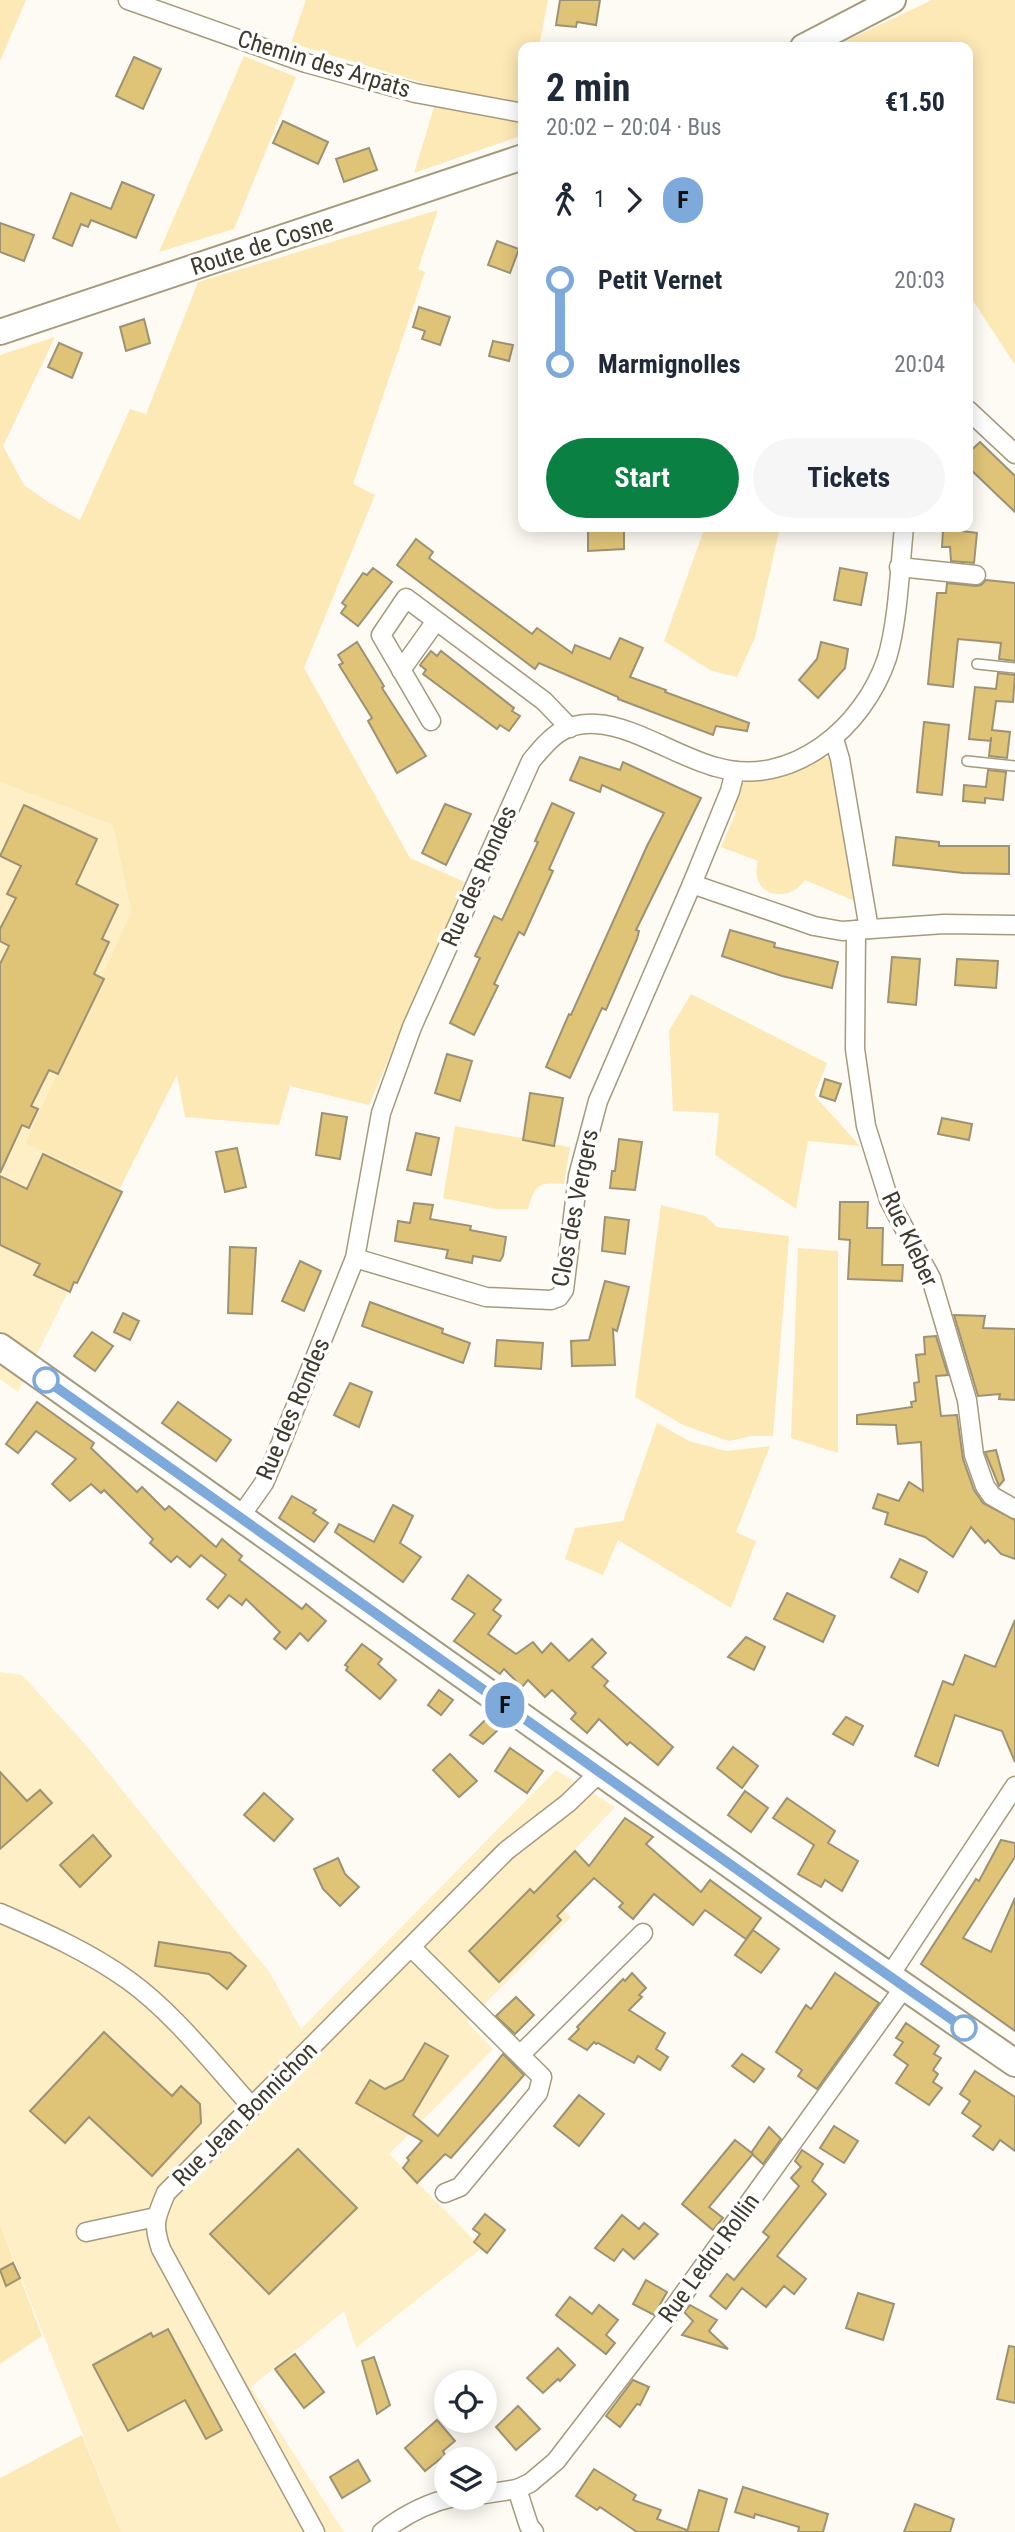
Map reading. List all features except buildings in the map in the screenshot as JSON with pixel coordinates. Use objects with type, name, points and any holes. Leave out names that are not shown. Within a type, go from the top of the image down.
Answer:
[{"type":"main road","points":[[813,42],[893,0]]},
{"type":"main road","name":"Route de Cosne","points":[[0,332],[518,159]]},
{"type":"main road","points":[[0,1347],[1015,2063]]},
{"type":"street","name":"Chemin des Arpats","points":[[128,0],[306,62],[415,93],[518,112]]},
{"type":"street","points":[[973,415],[1015,454]]},
{"type":"street","points":[[431,721],[381,635],[406,598],[544,701],[570,728],[595,724],[617,728],[715,767],[735,771],[772,768],[785,764],[834,739],[866,703],[878,680],[890,645],[904,532]]},
{"type":"street","points":[[900,567],[976,575]]},
{"type":"street","points":[[401,670],[436,621]]},
{"type":"street","name":"Rue des Rondes","points":[[240,1517],[269,1472],[355,1258],[381,1113],[412,1027],[530,761],[552,735],[570,728]]},
{"type":"street","name":"Rue Kleber","points":[[834,739],[847,800],[863,929],[855,1034],[856,1067],[866,1126],[889,1200],[931,1278],[967,1400],[974,1455],[985,1486],[992,1496],[1015,1509]]},
{"type":"street","name":"Clos des Vergers","points":[[355,1258],[486,1297],[551,1300],[559,1297],[564,1290],[578,1176],[598,1101],[692,884],[730,791],[735,771]]},
{"type":"street","points":[[692,884],[832,930],[944,924],[1015,925]]},
{"type":"street","name":"Rue Jean Bonnichon","points":[[156,2217],[166,2193],[506,1851],[568,1803],[600,1772]]},
{"type":"street","name":"Rue Ledru Rollin","points":[[497,2492],[517,2489],[541,2474],[563,2451],[672,2310],[897,1981],[1012,1798]]},
{"type":"street","points":[[0,1913],[55,1937],[129,1980],[163,2009],[252,2106]]},
{"type":"street","points":[[521,2054],[643,1933]]},
{"type":"street","points":[[411,1947],[542,2077],[538,2093],[460,2187],[445,2193]]},
{"type":"street","points":[[86,2232],[156,2217],[155,2230],[161,2249],[315,2532]]},
{"type":"street","points":[[517,2489],[525,2515],[534,2532]]},
{"type":"street","points":[[382,2532],[397,2520],[434,2501]]},
{"type":"lane","points":[[977,664],[1015,668]]},
{"type":"lane","points":[[967,761],[1015,766]]},
{"type":"shaded area","points":[[0,0],[26,0],[0,61]]},
{"type":"shaded area","points":[[306,0],[548,0],[540,42],[518,42],[518,137],[414,173],[440,88],[291,43]]},
{"type":"shaded area","points":[[932,0],[1015,0],[1015,365],[973,301],[973,42],[844,42]]},
{"type":"shaded area","points":[[244,56],[296,77],[234,229],[159,252]]},
{"type":"shaded area","points":[[438,210],[418,269],[425,272],[353,484],[375,495],[304,668],[410,858],[465,882],[369,1105],[290,1086],[279,1125],[185,1117],[177,1075],[120,1188],[25,1143],[131,912],[113,825],[0,782],[0,355],[55,337],[3,446],[24,485],[80,520],[130,409],[146,414],[198,282]]},
{"type":"shaded area","points":[[703,532],[779,532],[755,638],[737,677],[712,671],[664,641]]},
{"type":"shaded area","points":[[821,756],[833,760],[857,902],[805,880],[788,893],[771,893],[758,881],[758,861],[721,847],[736,812],[729,808],[738,788],[746,780]]},
{"type":"shaded area","points":[[0,782],[113,825],[131,912],[25,1143],[120,1188],[18,1392],[0,1379]]},
{"type":"shaded area","points":[[691,994],[827,1063],[814,1095],[860,1146],[808,1141],[796,1209],[715,1155],[719,1113],[673,1111],[669,1031]]},
{"type":"shaded area","points":[[455,1126],[570,1147],[564,1184],[539,1186],[528,1209],[496,1209],[443,1198]]},
{"type":"shaded area","points":[[661,1205],[705,1216],[717,1227],[789,1236],[773,1436],[752,1436],[729,1441],[683,1425],[635,1397]]},
{"type":"shaded area","points":[[798,1248],[838,1251],[838,1453],[791,1438]]},
{"type":"shaded area","points":[[657,1423],[689,1441],[726,1451],[770,1446],[736,1532],[756,1541],[731,1608],[618,1540],[603,1575],[565,1559],[575,1528],[623,1521]]},
{"type":"shaded area","points":[[0,1672],[22,1675],[85,1744],[270,1973],[301,2029],[556,1770],[615,1807],[541,1886],[571,1917],[467,2022],[493,2049],[389,2154],[482,2248],[356,2348],[344,2311],[251,2387],[344,2532],[121,2532],[0,2224]]},
{"type":"shaded area","points":[[0,2224],[42,2336],[0,2364]]},
{"type":"shaded area","points":[[82,2435],[121,2532],[0,2532],[0,2478]]},
{"type":"bus line","name":"F","points":[[46,1380],[964,2028]]}]
